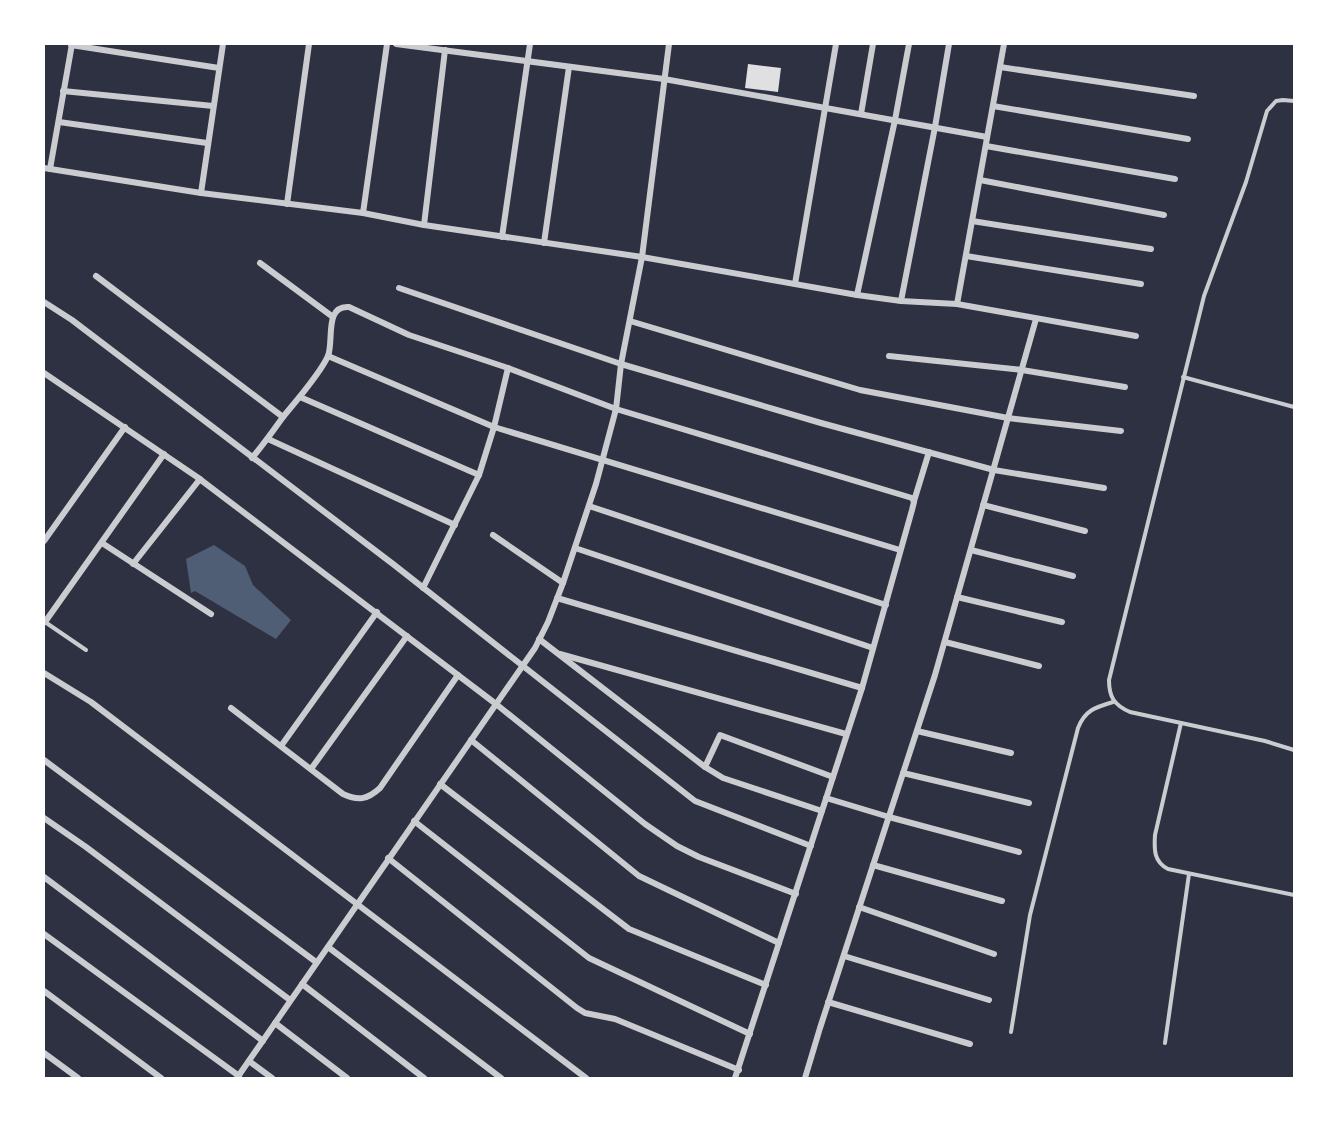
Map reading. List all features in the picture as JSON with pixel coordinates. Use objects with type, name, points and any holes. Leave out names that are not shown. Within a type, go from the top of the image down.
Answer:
[{"type":"street","points":[[219,68],[72,44],[59,122],[47,169],[201,193],[363,213],[424,225],[642,257],[857,295],[901,301],[957,304],[1136,336]]},
{"type":"street","points":[[201,193],[223,44]]},
{"type":"street","points":[[287,204],[309,44]]},
{"type":"street","points":[[363,213],[387,44]]},
{"type":"street","points":[[396,44],[664,79],[987,137]]},
{"type":"street","points":[[502,237],[530,44]]},
{"type":"street","points":[[44,934],[238,1077],[523,665],[539,639],[557,598],[589,506],[616,409],[621,364],[642,257],[669,44]]},
{"type":"street","points":[[795,285],[836,44]]},
{"type":"street","points":[[861,114],[873,44]]},
{"type":"street","points":[[857,295],[909,44]]},
{"type":"street","points":[[901,301],[949,44]]},
{"type":"street","points":[[957,304],[1004,44]]},
{"type":"street","points":[[424,225],[444,50]]},
{"type":"street","points":[[544,243],[569,67]]},
{"type":"street","points":[[1000,67],[1194,96]]},
{"type":"street","points":[[63,92],[213,106]]},
{"type":"street","points":[[993,106],[1188,139]]},
{"type":"street","points":[[59,122],[207,143]]},
{"type":"street","points":[[986,146],[1175,179]]},
{"type":"street","points":[[980,180],[1164,214]]},
{"type":"street","points":[[972,220],[1150,249]]},
{"type":"street","points":[[966,256],[1141,285]]},
{"type":"street","points":[[260,263],[333,317]]},
{"type":"street","points":[[96,276],[283,417]]},
{"type":"street","points":[[399,288],[621,364],[821,423],[993,470],[1104,488]]},
{"type":"street","points":[[44,302],[72,320],[423,588],[696,801],[811,846]]},
{"type":"street","points":[[252,458],[300,397],[328,356],[333,317],[337,309],[343,306],[350,307],[409,335],[508,368],[616,409],[906,495],[914,502]]},
{"type":"street","points":[[805,1078],[945,642],[1036,319]]},
{"type":"street","points":[[630,321],[860,390],[1008,418],[1121,431]]},
{"type":"street","points":[[328,356],[494,427],[900,550]]},
{"type":"street","points":[[889,356],[1022,370],[1125,387]]},
{"type":"street","points":[[423,588],[479,475],[494,427],[508,368]]},
{"type":"street","points":[[44,373],[200,479],[496,704],[645,824],[677,846],[719,865],[796,894]]},
{"type":"street","points":[[300,397],[479,475]]},
{"type":"street","points":[[44,541],[124,427]]},
{"type":"street","points":[[268,439],[455,525]]},
{"type":"street","points":[[735,1078],[862,688],[929,452]]},
{"type":"street","points":[[44,622],[164,454]]},
{"type":"street","points":[[133,564],[200,479]]},
{"type":"street","points":[[589,506],[886,605]]},
{"type":"street","points":[[983,506],[1084,531]]},
{"type":"street","points":[[493,535],[563,583]]},
{"type":"street","points":[[102,543],[211,614]]},
{"type":"street","points":[[575,548],[873,648]]},
{"type":"street","points":[[971,550],[1073,576]]},
{"type":"street","points":[[957,597],[1062,622]]},
{"type":"street","points":[[557,598],[862,688]]},
{"type":"street","points":[[281,746],[377,612]]},
{"type":"street","points":[[310,769],[407,636]]},
{"type":"street","points":[[539,639],[705,767],[723,778],[822,811]]},
{"type":"street","points":[[945,642],[1039,666]]},
{"type":"street","points":[[558,654],[846,734]]},
{"type":"street","points":[[44,673],[91,702],[586,1078]]},
{"type":"street","points":[[231,708],[343,794],[362,800],[380,788],[458,675]]},
{"type":"street","points":[[917,732],[1011,753]]},
{"type":"street","points":[[705,767],[720,735],[833,777]]},
{"type":"street","points":[[471,740],[639,876],[779,944]]},
{"type":"street","points":[[44,760],[316,962]]},
{"type":"street","points":[[903,773],[1029,803]]},
{"type":"street","points":[[440,784],[629,929],[766,985]]},
{"type":"street","points":[[826,798],[1019,852]]},
{"type":"street","points":[[44,818],[290,1000]]},
{"type":"street","points":[[414,821],[589,958],[750,1034]]},
{"type":"street","points":[[388,858],[585,1013],[615,1019],[739,1070]]},
{"type":"street","points":[[873,865],[1002,901]]},
{"type":"street","points":[[44,877],[263,1041]]},
{"type":"street","points":[[860,907],[994,954]]},
{"type":"street","points":[[328,947],[501,1078]]},
{"type":"street","points":[[844,956],[989,1000]]},
{"type":"street","points":[[302,984],[424,1078]]},
{"type":"street","points":[[44,991],[161,1078]]},
{"type":"street","points":[[828,1002],[970,1044]]},
{"type":"street","points":[[275,1023],[347,1078]]},
{"type":"street","points":[[44,1053],[78,1078]]},
{"type":"street","points":[[249,1061],[272,1078]]},
{"type":"lane","points":[[1294,101],[1276,101],[1267,111],[1246,182],[1204,296],[1109,680],[1109,693],[1113,702],[1130,712],[1265,741],[1294,750]]},
{"type":"lane","points":[[1184,377],[1294,407]]},
{"type":"lane","points":[[44,622],[86,650]]},
{"type":"lane","points":[[1011,1032],[1030,915],[1078,728],[1082,718],[1089,711],[1096,706],[1113,702]]},
{"type":"lane","points":[[1181,723],[1155,835],[1158,860],[1162,866],[1189,874],[1294,895]]},
{"type":"lane","points":[[1165,1043],[1189,874]]},
{"type":"water","points":[[214,545],[245,566],[253,585],[291,620],[276,639],[195,591],[191,593],[186,559]]},
{"type":"building","points":[[748,64],[781,68],[778,92],[745,88]]}]
